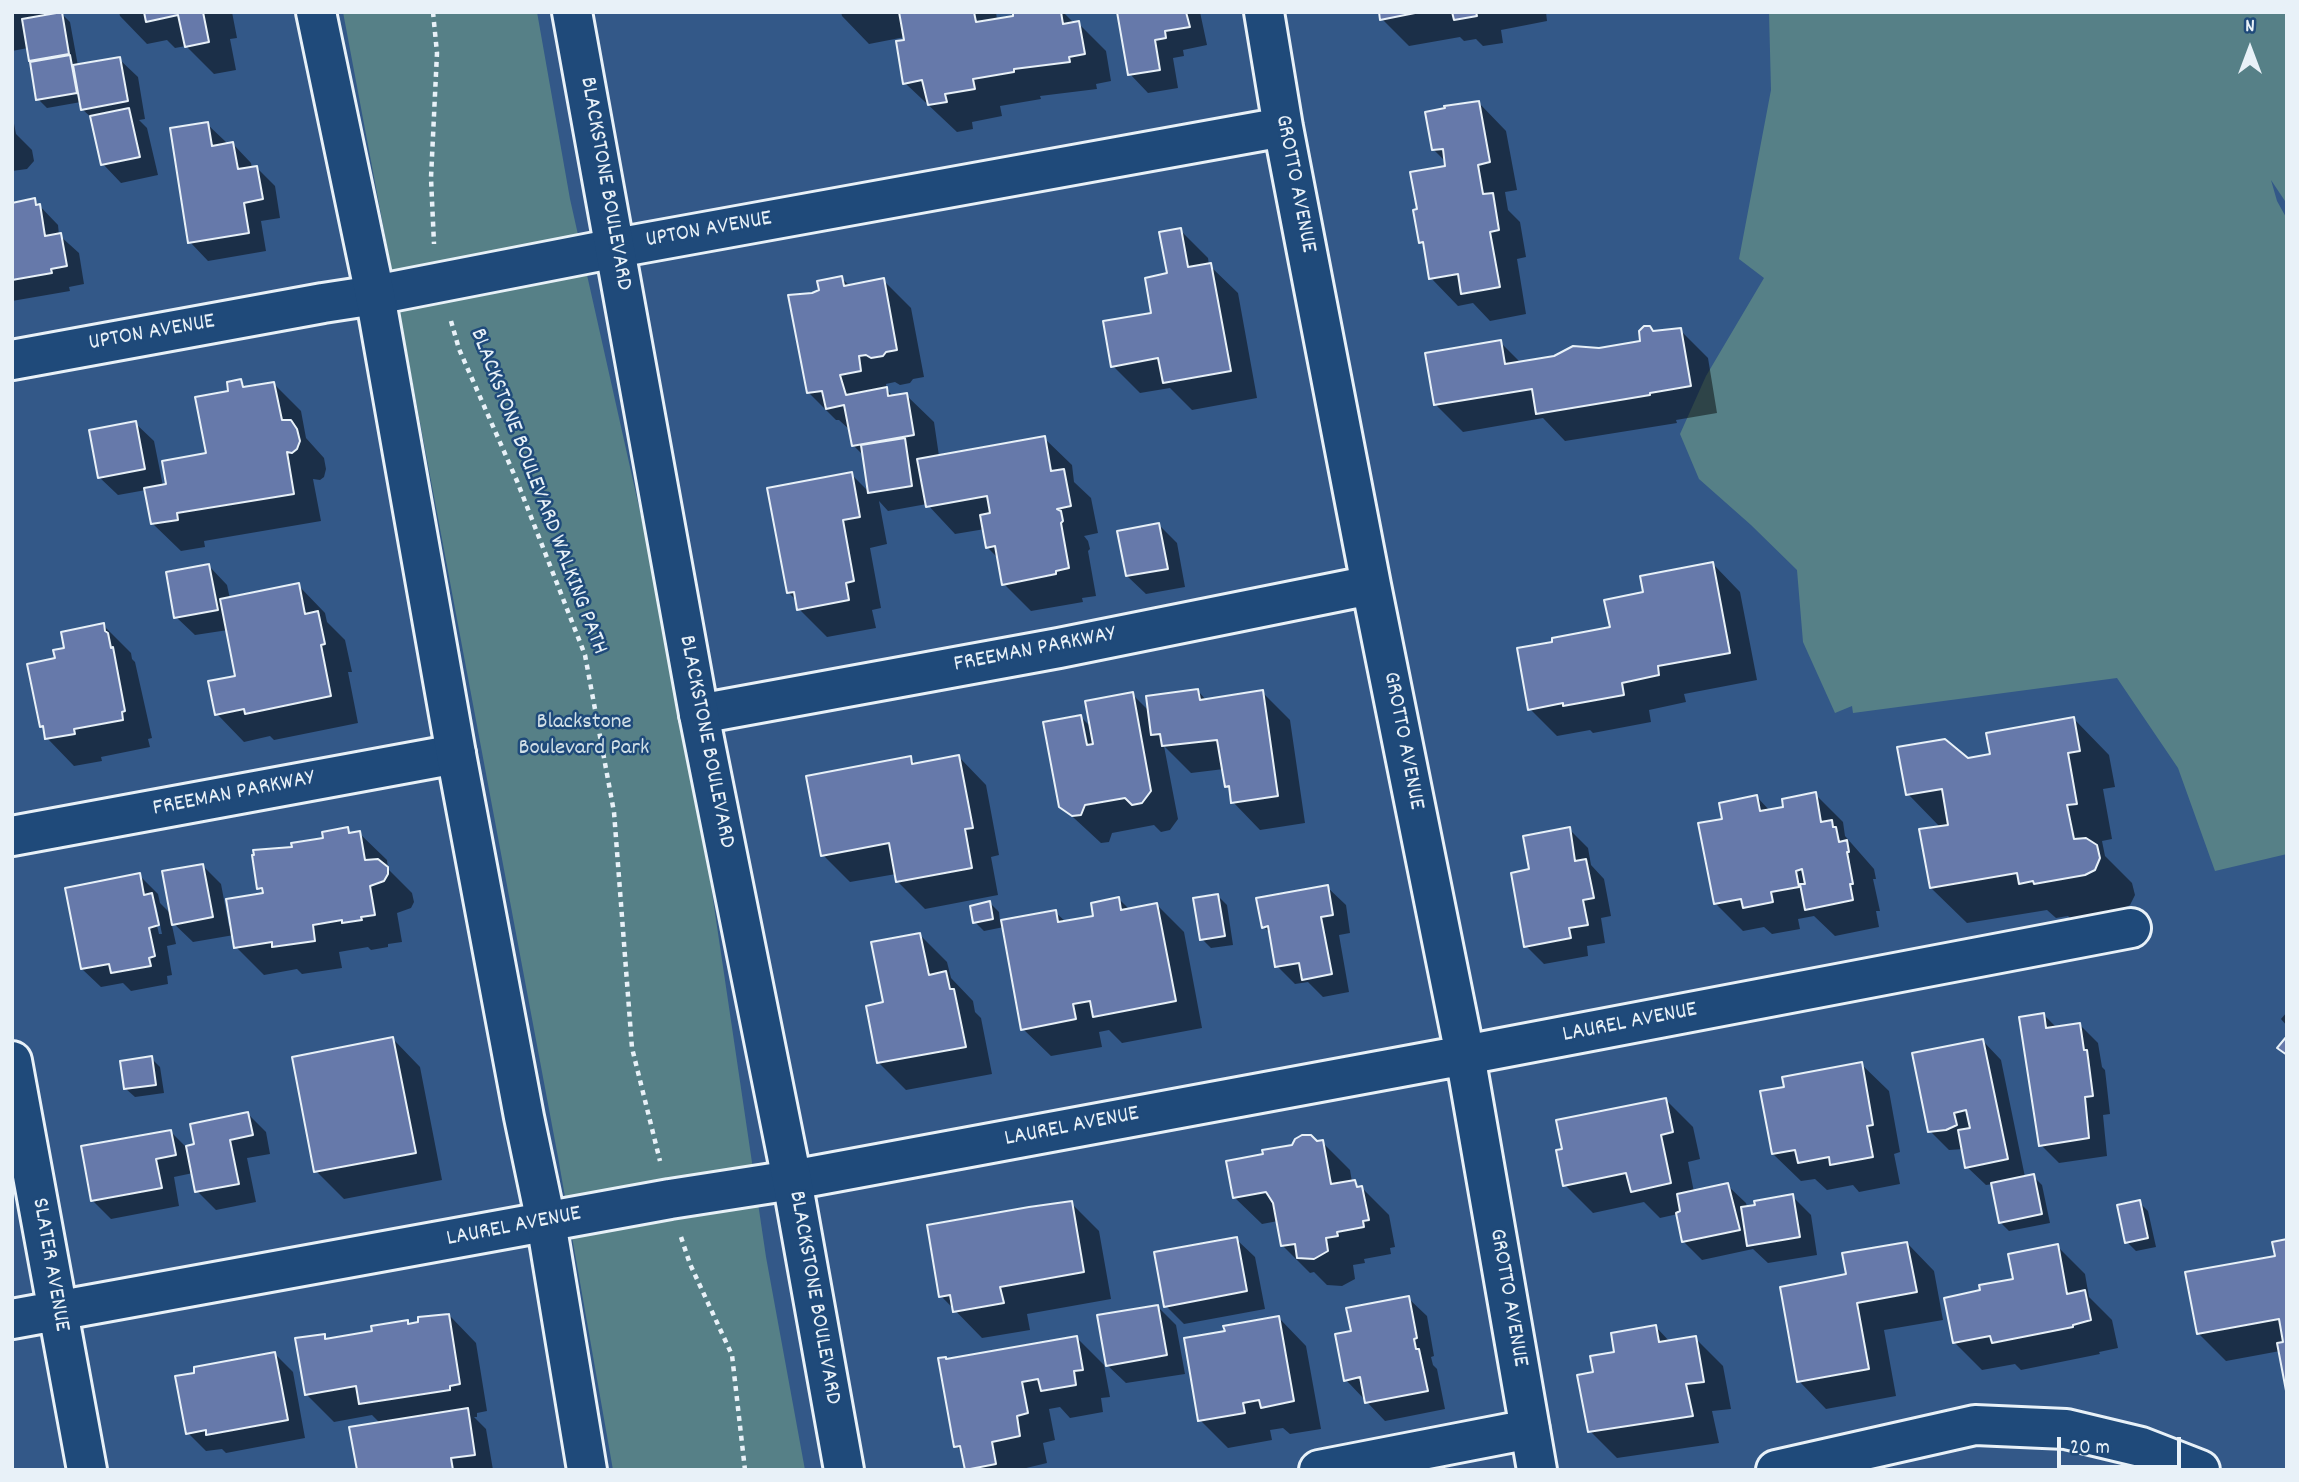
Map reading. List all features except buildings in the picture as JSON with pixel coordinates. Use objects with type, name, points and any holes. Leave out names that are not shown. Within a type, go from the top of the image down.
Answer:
[{"type":"street","points":[[316,12],[375,295],[456,754],[546,1222],[587,1470]]},
{"type":"street","name":"BLACKSTONE BOULEVARD","points":[[572,12],[699,714],[792,1180],[844,1470]]},
{"type":"street","name":"GROTTO AVENUE","points":[[1264,12],[1283,127],[1371,585],[1465,1055],[1537,1470]]},
{"type":"street","name":"UPTON AVENUE","points":[[12,360],[1283,127]]},
{"type":"street","name":"FREEMAN PARKWAY","points":[[699,714],[1059,648],[1371,585]]},
{"type":"street","name":"FREEMAN PARKWAY","points":[[12,836],[456,754]]},
{"type":"street","name":"LAUREL AVENUE","points":[[12,1319],[670,1199],[792,1180],[2130,928]]},
{"type":"street","name":"SLATER AVENUE","points":[[12,1061],[87,1470]]},
{"type":"street","points":[[1776,1470],[1975,1425],[2066,1429],[2141,1447],[2200,1470]]},
{"type":"street","points":[[1319,1470],[1530,1429]]},
{"type":"path","name":"BLACKSTONE BOULEVARD WALKING PATH","points":[[433,12],[437,53],[431,178],[432,220],[440,282],[459,349],[517,481],[585,655],[614,812],[632,1048],[670,1199],[690,1264],[732,1355],[745,1470]]},
{"type":"green space","name":"Blackstone Boulevard Park","points":[[343,12],[537,12],[570,199],[686,717],[766,1257],[805,1470],[613,1470],[558,1157]]},
{"type":"green space","points":[[1769,12],[2287,12],[2287,204],[2271,180],[2277,201],[2287,219],[2287,854],[2215,871],[2178,768],[2117,678],[1853,713],[1852,706],[1835,713],[1803,642],[1797,570],[1699,479],[1680,434],[1706,376],[1764,278],[1739,259],[1771,90]]}]
